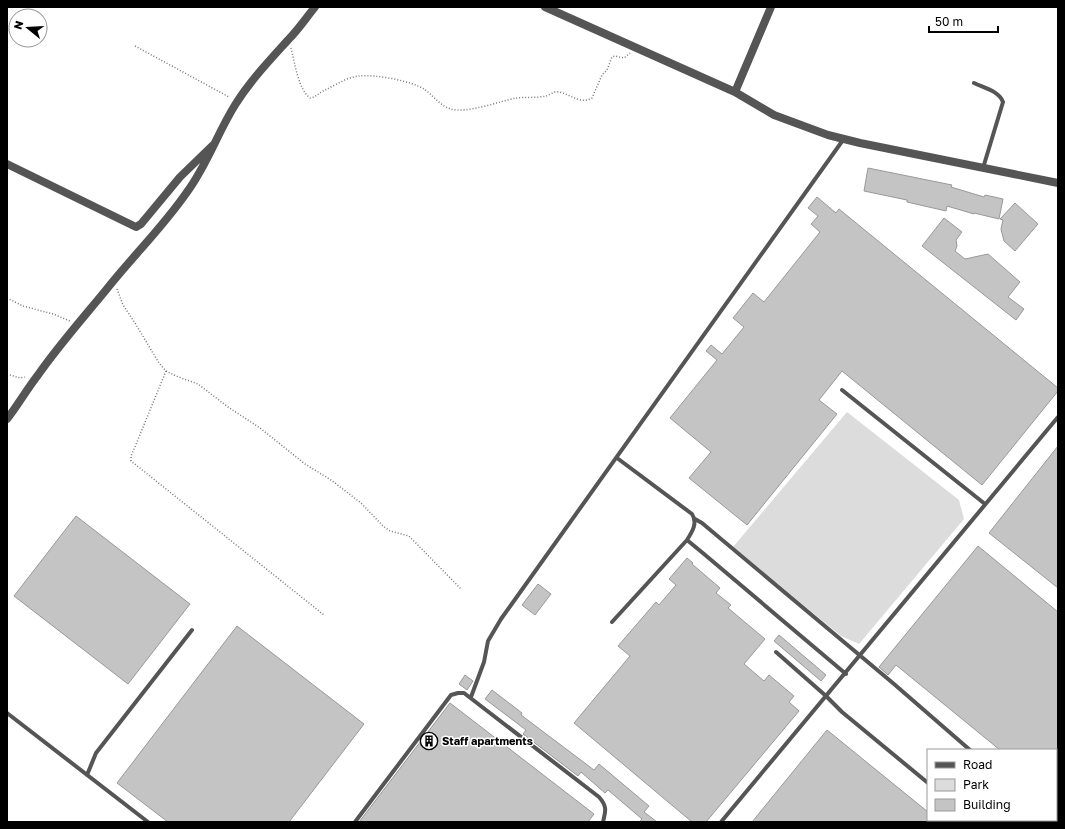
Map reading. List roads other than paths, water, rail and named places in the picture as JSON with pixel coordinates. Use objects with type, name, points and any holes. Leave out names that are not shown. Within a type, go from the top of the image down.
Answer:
[{"type":"street","points":[[7,419],[37,376],[78,324],[114,280],[160,228],[188,192],[209,157],[214,144],[235,105],[248,86],[315,7]]},
{"type":"street","points":[[545,7],[735,92],[774,115],[843,140],[1058,183]]},
{"type":"street","points":[[735,92],[771,7]]},
{"type":"street","points":[[7,164],[136,227],[141,224],[180,177],[214,144]]},
{"type":"lane","points":[[974,83],[998,94],[1003,102],[982,168]]},
{"type":"lane","points":[[471,697],[484,662],[488,641],[493,632],[843,140]]},
{"type":"lane","points":[[842,390],[985,504]]},
{"type":"lane","points":[[722,822],[1058,416]]},
{"type":"lane","points":[[617,458],[692,514],[695,519],[702,523],[969,749]]},
{"type":"lane","points":[[612,622],[687,540],[695,525],[695,519]]},
{"type":"lane","points":[[687,540],[846,674]]},
{"type":"lane","points":[[87,775],[96,753],[192,630]]},
{"type":"lane","points":[[776,652],[842,712],[927,782]]},
{"type":"lane","points":[[355,822],[451,695],[458,693],[464,693],[471,697],[599,797],[605,804],[603,822]]},
{"type":"lane","points":[[7,713],[148,822]]},
{"type":"place","name":"Staff apartments","points":[[429,741]]}]
